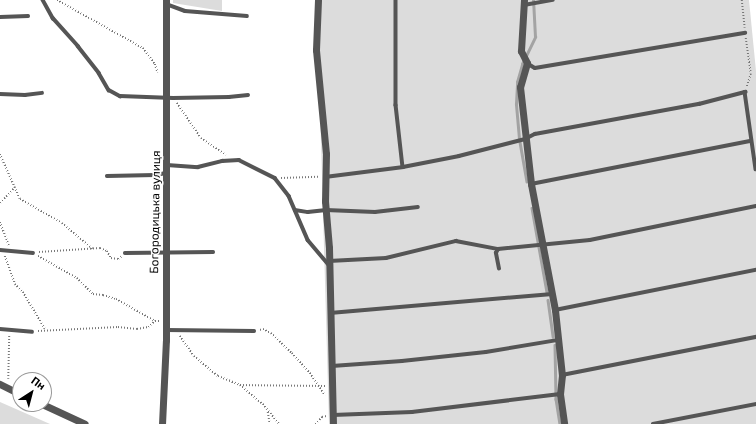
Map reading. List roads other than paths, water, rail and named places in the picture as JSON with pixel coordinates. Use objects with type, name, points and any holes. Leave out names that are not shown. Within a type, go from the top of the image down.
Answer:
[{"type":"street","points":[[318,0],[316,50],[326,154],[326,210],[334,424]]},
{"type":"street","name":"Богородицька вулиця","points":[[162,424],[166,330],[166,169],[170,97],[166,2]]},
{"type":"street","points":[[526,3],[521,51],[525,61],[520,87],[531,184],[552,294],[562,375],[557,395],[564,424]]},
{"type":"street","points":[[0,384],[12,390]]},
{"type":"street","points":[[52,409],[85,424]]},
{"type":"lane","points":[[43,0],[54,18],[99,73],[109,90],[120,96],[229,97],[248,95]]},
{"type":"lane","points":[[396,0],[396,105],[403,167]]},
{"type":"lane","points":[[526,3],[553,0]]},
{"type":"lane","points":[[166,2],[185,11],[247,16]]},
{"type":"lane","points":[[0,17],[28,16]]},
{"type":"lane","points":[[525,61],[535,68],[746,33]]},
{"type":"lane","points":[[326,177],[403,167],[459,156],[525,139],[535,134],[699,104],[745,92],[756,170]]},
{"type":"lane","points":[[0,94],[25,95],[42,93]]},
{"type":"lane","points":[[531,184],[751,141]]},
{"type":"lane","points":[[107,176],[156,175],[166,169],[239,160],[275,178],[289,196],[308,240],[329,264],[386,258],[456,240],[498,249],[535,244],[590,240],[756,206]]},
{"type":"lane","points":[[295,210],[308,212],[326,210],[375,212],[418,207]]},
{"type":"lane","points":[[498,249],[496,253],[499,269]]},
{"type":"lane","points":[[2,250],[33,253]]},
{"type":"lane","points":[[125,253],[213,252]]},
{"type":"lane","points":[[554,310],[756,270]]},
{"type":"lane","points":[[330,313],[552,294]]},
{"type":"lane","points":[[0,329],[32,332]]},
{"type":"lane","points":[[166,330],[254,332]]},
{"type":"lane","points":[[562,375],[756,337]]},
{"type":"lane","points":[[332,366],[402,361],[486,352],[558,340]]},
{"type":"lane","points":[[333,415],[412,412],[557,395]]},
{"type":"lane","points":[[653,424],[756,404]]},
{"type":"waterway","points":[[519,139],[516,104],[517,82],[522,64],[535,37],[533,0]]},
{"type":"waterway","points":[[520,142],[527,181]]},
{"type":"waterway","points":[[532,208],[547,292]]},
{"type":"waterway","points":[[548,300],[553,337]]},
{"type":"waterway","points":[[555,345],[556,399],[560,424]]}]
